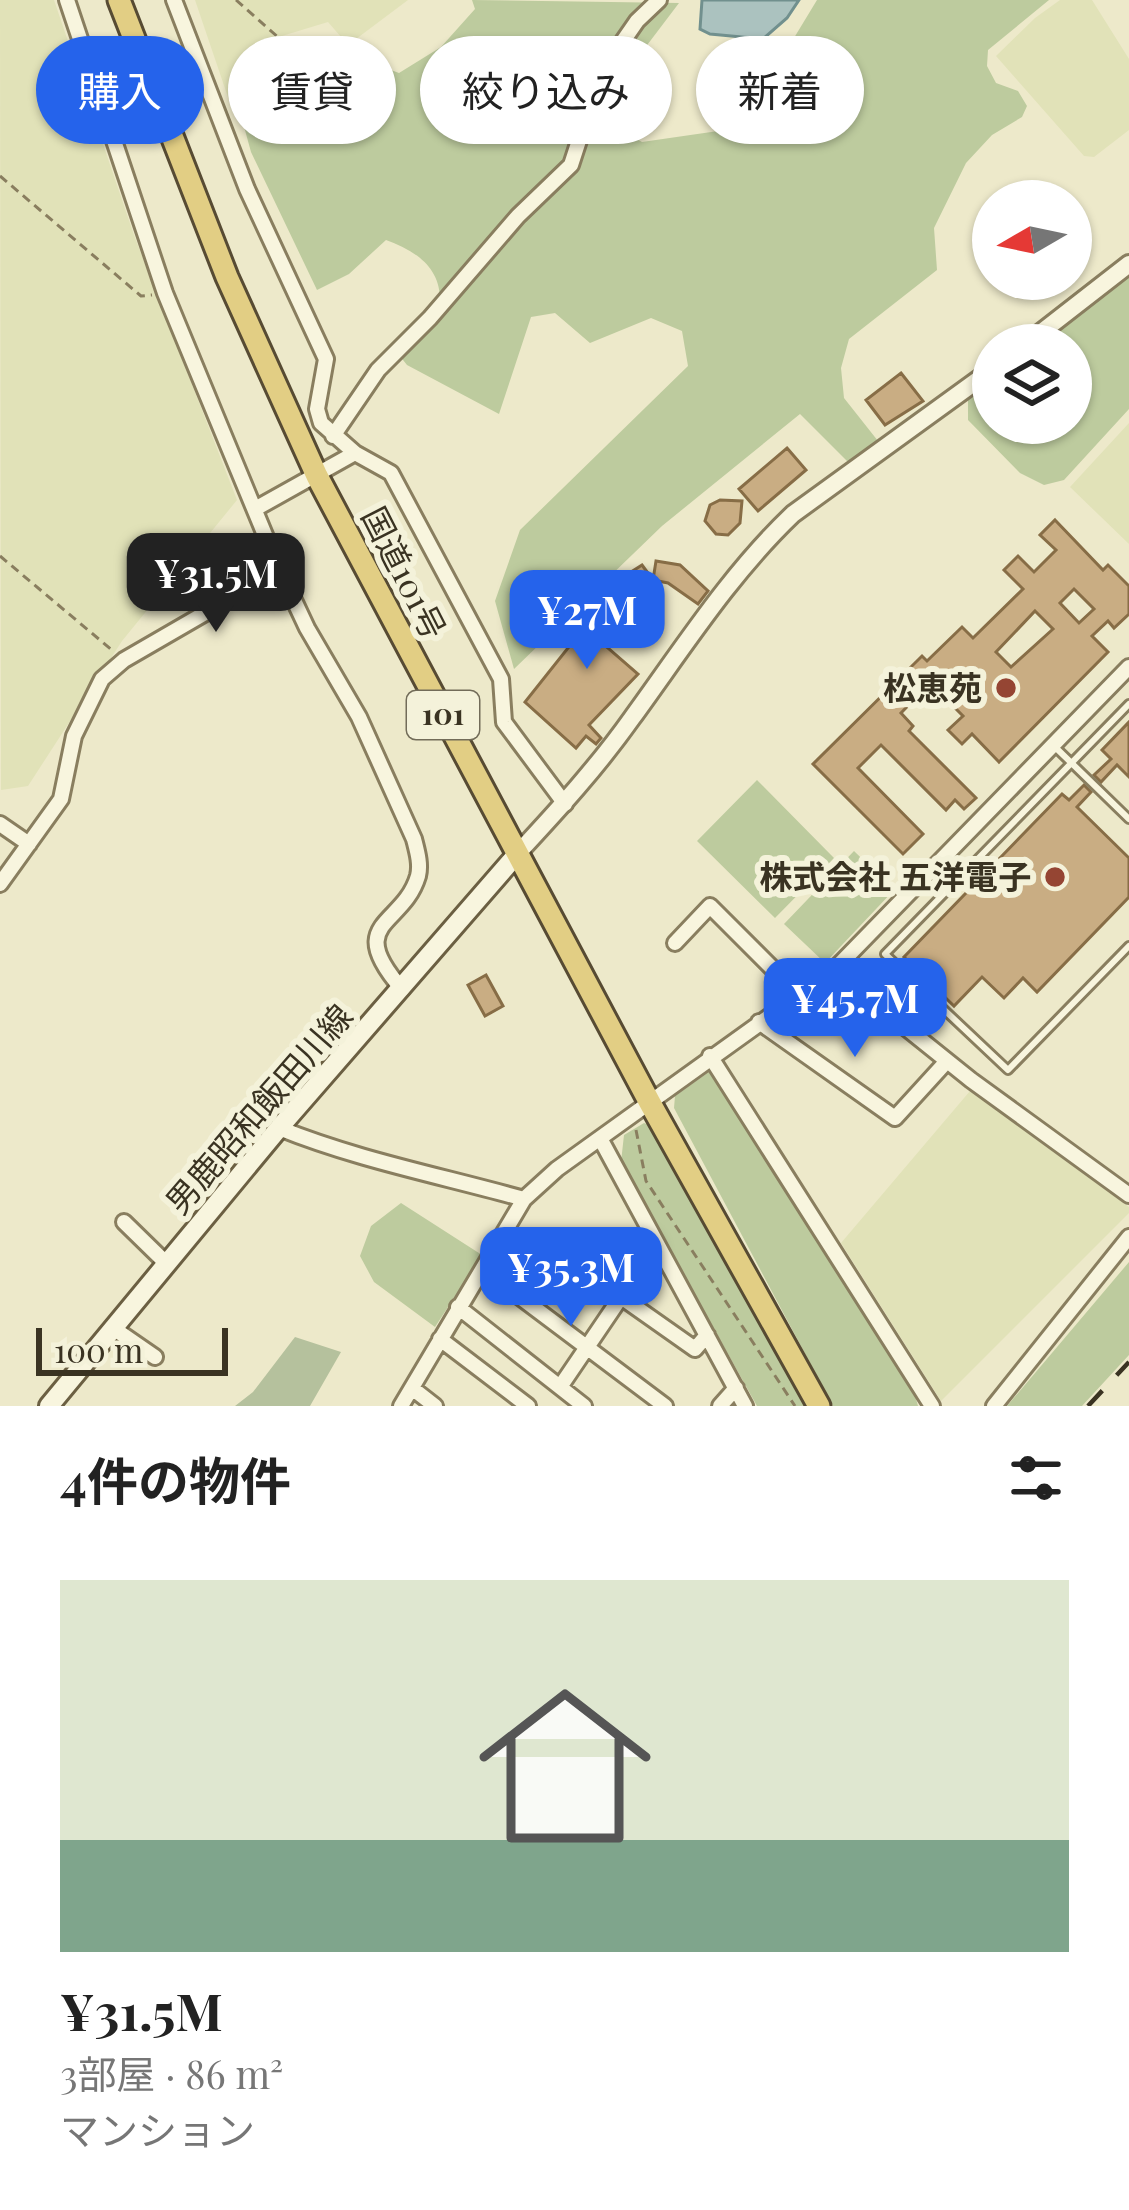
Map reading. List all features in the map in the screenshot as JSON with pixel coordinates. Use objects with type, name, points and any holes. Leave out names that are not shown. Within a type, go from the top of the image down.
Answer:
[{"type":"highway","name":"国道101号","points":[[119,0],[226,277],[316,476],[518,854],[641,1109],[818,1406]]},
{"type":"main road","name":"男鹿昭和飯田川線","points":[[49,1406],[279,1128],[518,854]]},
{"type":"street","points":[[67,0],[165,293],[254,509],[307,628],[359,717],[414,839],[418,878],[378,933],[377,951],[384,969],[402,989]]},
{"type":"street","points":[[173,0],[247,189],[326,359],[317,409],[321,423],[355,453],[391,473],[501,679],[504,722],[565,804]]},
{"type":"street","points":[[333,436],[379,370],[518,216],[571,165],[601,73],[637,21],[659,0]]},
{"type":"street","points":[[1052,324],[1129,264]]},
{"type":"street","points":[[518,854],[565,804],[772,534],[972,383]]},
{"type":"street","points":[[254,509],[355,453]]},
{"type":"street","points":[[0,884],[61,799],[67,760],[102,680],[124,660],[219,605],[277,564]]},
{"type":"street","points":[[401,1406],[524,1199],[557,1169],[834,970],[1129,667]]},
{"type":"street","points":[[0,824],[29,844]]},
{"type":"street","points":[[675,943],[710,906],[799,995]]},
{"type":"street","points":[[834,970],[947,1061],[1129,1195]]},
{"type":"street","points":[[759,1022],[895,1118],[947,1061]]},
{"type":"street","points":[[710,1056],[932,1406]]},
{"type":"street","points":[[279,1128],[345,1154],[377,1158],[524,1199]]},
{"type":"street","points":[[601,1139],[746,1406]]},
{"type":"street","points":[[124,1222],[166,1264]]},
{"type":"street","points":[[994,1406],[1129,1237]]},
{"type":"street","points":[[512,1291],[553,1249],[695,1349],[706,1335]]},
{"type":"street","points":[[484,1270],[665,1406]]},
{"type":"street","points":[[560,1387],[621,1297]]},
{"type":"street","points":[[458,1307],[584,1406]]},
{"type":"street","points":[[113,1328],[155,1357]]},
{"type":"street","points":[[440,1339],[528,1406]]},
{"type":"street","points":[[412,1388],[435,1406]]},
{"type":"street","points":[[720,1406],[736,1388]]},
{"type":"lane","points":[[1129,704],[885,954],[1008,1070],[1129,946]]},
{"type":"lane","points":[[1054,746],[1129,819]]},
{"type":"path","points":[[236,0],[277,36]]},
{"type":"path","points":[[0,176],[141,296],[165,293]]},
{"type":"path","points":[[0,556],[124,660]]},
{"type":"path","points":[[641,1109],[646,1181],[795,1406]]},
{"type":"green space","points":[[0,0],[54,0],[66,36],[36,36],[36,144],[103,144],[237,500],[122,641],[28,786],[1,790]]},
{"type":"green space","points":[[195,0],[408,0],[360,36],[340,36],[328,22],[282,36],[228,36],[228,97]]},
{"type":"green space","points":[[472,0],[679,3],[654,36],[451,36],[475,9]]},
{"type":"green space","points":[[817,0],[1049,0],[988,50],[987,66],[996,83],[1018,91],[1027,106],[1022,117],[992,135],[966,163],[934,228],[937,270],[849,339],[841,368],[844,398],[878,441],[851,465],[800,414],[662,526],[514,669],[495,601],[520,530],[688,366],[682,331],[651,318],[590,343],[555,313],[531,317],[499,414],[407,365],[392,346],[440,298],[435,276],[415,254],[386,240],[349,274],[317,290],[249,144],[396,144],[399,73],[420,60],[420,144],[672,144],[672,138],[696,134],[696,144],[864,144],[864,36],[795,36]]},
{"type":"green space","points":[[1060,0],[1092,0],[1129,59],[1129,130],[1094,157],[1084,156],[996,56]]},
{"type":"green space","points":[[1129,275],[1129,409],[1064,480],[1044,485],[1020,473],[992,444],[1092,444],[1092,324],[1065,324]]},
{"type":"green space","points":[[972,396],[972,424],[968,420]]},
{"type":"green space","points":[[1129,423],[1129,544],[1070,487]]},
{"type":"green space","points":[[757,780],[834,858],[775,918],[697,841]]},
{"type":"green space","points":[[854,851],[894,890],[825,963],[784,924]]},
{"type":"green space","points":[[713,1069],[918,1406],[833,1406],[674,1108],[675,1096]]},
{"type":"green space","points":[[970,1091],[1129,1207],[1129,1213],[941,1401],[841,1243]]},
{"type":"green space","points":[[644,1123],[654,1127],[808,1406],[757,1406],[621,1162],[624,1135]]},
{"type":"green space","points":[[401,1203],[482,1255],[435,1327],[374,1282],[360,1256],[371,1226]]},
{"type":"green space","points":[[1129,1262],[1129,1355],[1082,1406],[1007,1406]]},
{"type":"green space","points":[[295,1337],[341,1352],[310,1406],[235,1406],[253,1392]]},
{"type":"water","points":[[702,0],[799,0],[766,36],[710,34],[700,29]]},
{"type":"building","points":[[901,373],[923,401],[885,425],[866,400]]},
{"type":"building","points":[[787,448],[806,470],[758,511],[739,489]]},
{"type":"building","points":[[720,500],[742,501],[740,523],[728,535],[716,534],[705,521],[710,505]]},
{"type":"building","name":"松恵苑","points":[[1055,520],[1103,570],[1108,565],[1129,586],[1129,614],[1114,628],[1108,621],[1092,636],[1108,652],[999,762],[972,734],[962,744],[948,730],[963,716],[930,683],[901,713],[913,726],[909,731],[976,798],[964,809],[955,800],[946,810],[881,745],[858,768],[923,834],[903,854],[813,764],[922,656],[927,661],[962,627],[973,638],[1023,589],[1004,570],[1018,556],[1034,572],[1056,550],[1040,535]],"holes":[[[1074,589],[1094,609],[1079,623],[1060,603]],[[1035,611],[1053,629],[1011,667],[996,652]]]},
{"type":"building","points":[[656,561],[680,565],[708,591],[698,604],[668,583],[653,580]]},
{"type":"building","points":[[642,565],[653,580],[594,636],[638,674],[589,725],[601,738],[596,744],[586,736],[576,748],[525,702],[572,643],[586,615],[592,617],[628,574]]},
{"type":"building","points":[[1129,722],[1129,777],[1117,765],[1101,782],[1094,775],[1111,759],[1102,750]]},
{"type":"building","name":"株式会社 五洋電子","points":[[1084,785],[1091,792],[1077,807],[1129,858],[1129,897],[1037,992],[1023,978],[1004,998],[982,977],[954,1006],[904,957],[1062,794],[1069,800]]},
{"type":"building","points":[[486,975],[503,1006],[485,1016],[468,985]]},
{"type":"railway","points":[[1088,1406],[1129,1362]]},
{"type":"place","name":"松恵苑","points":[[1006,688]]},
{"type":"place","name":"株式会社 五洋電子","points":[[1055,877]]}]
